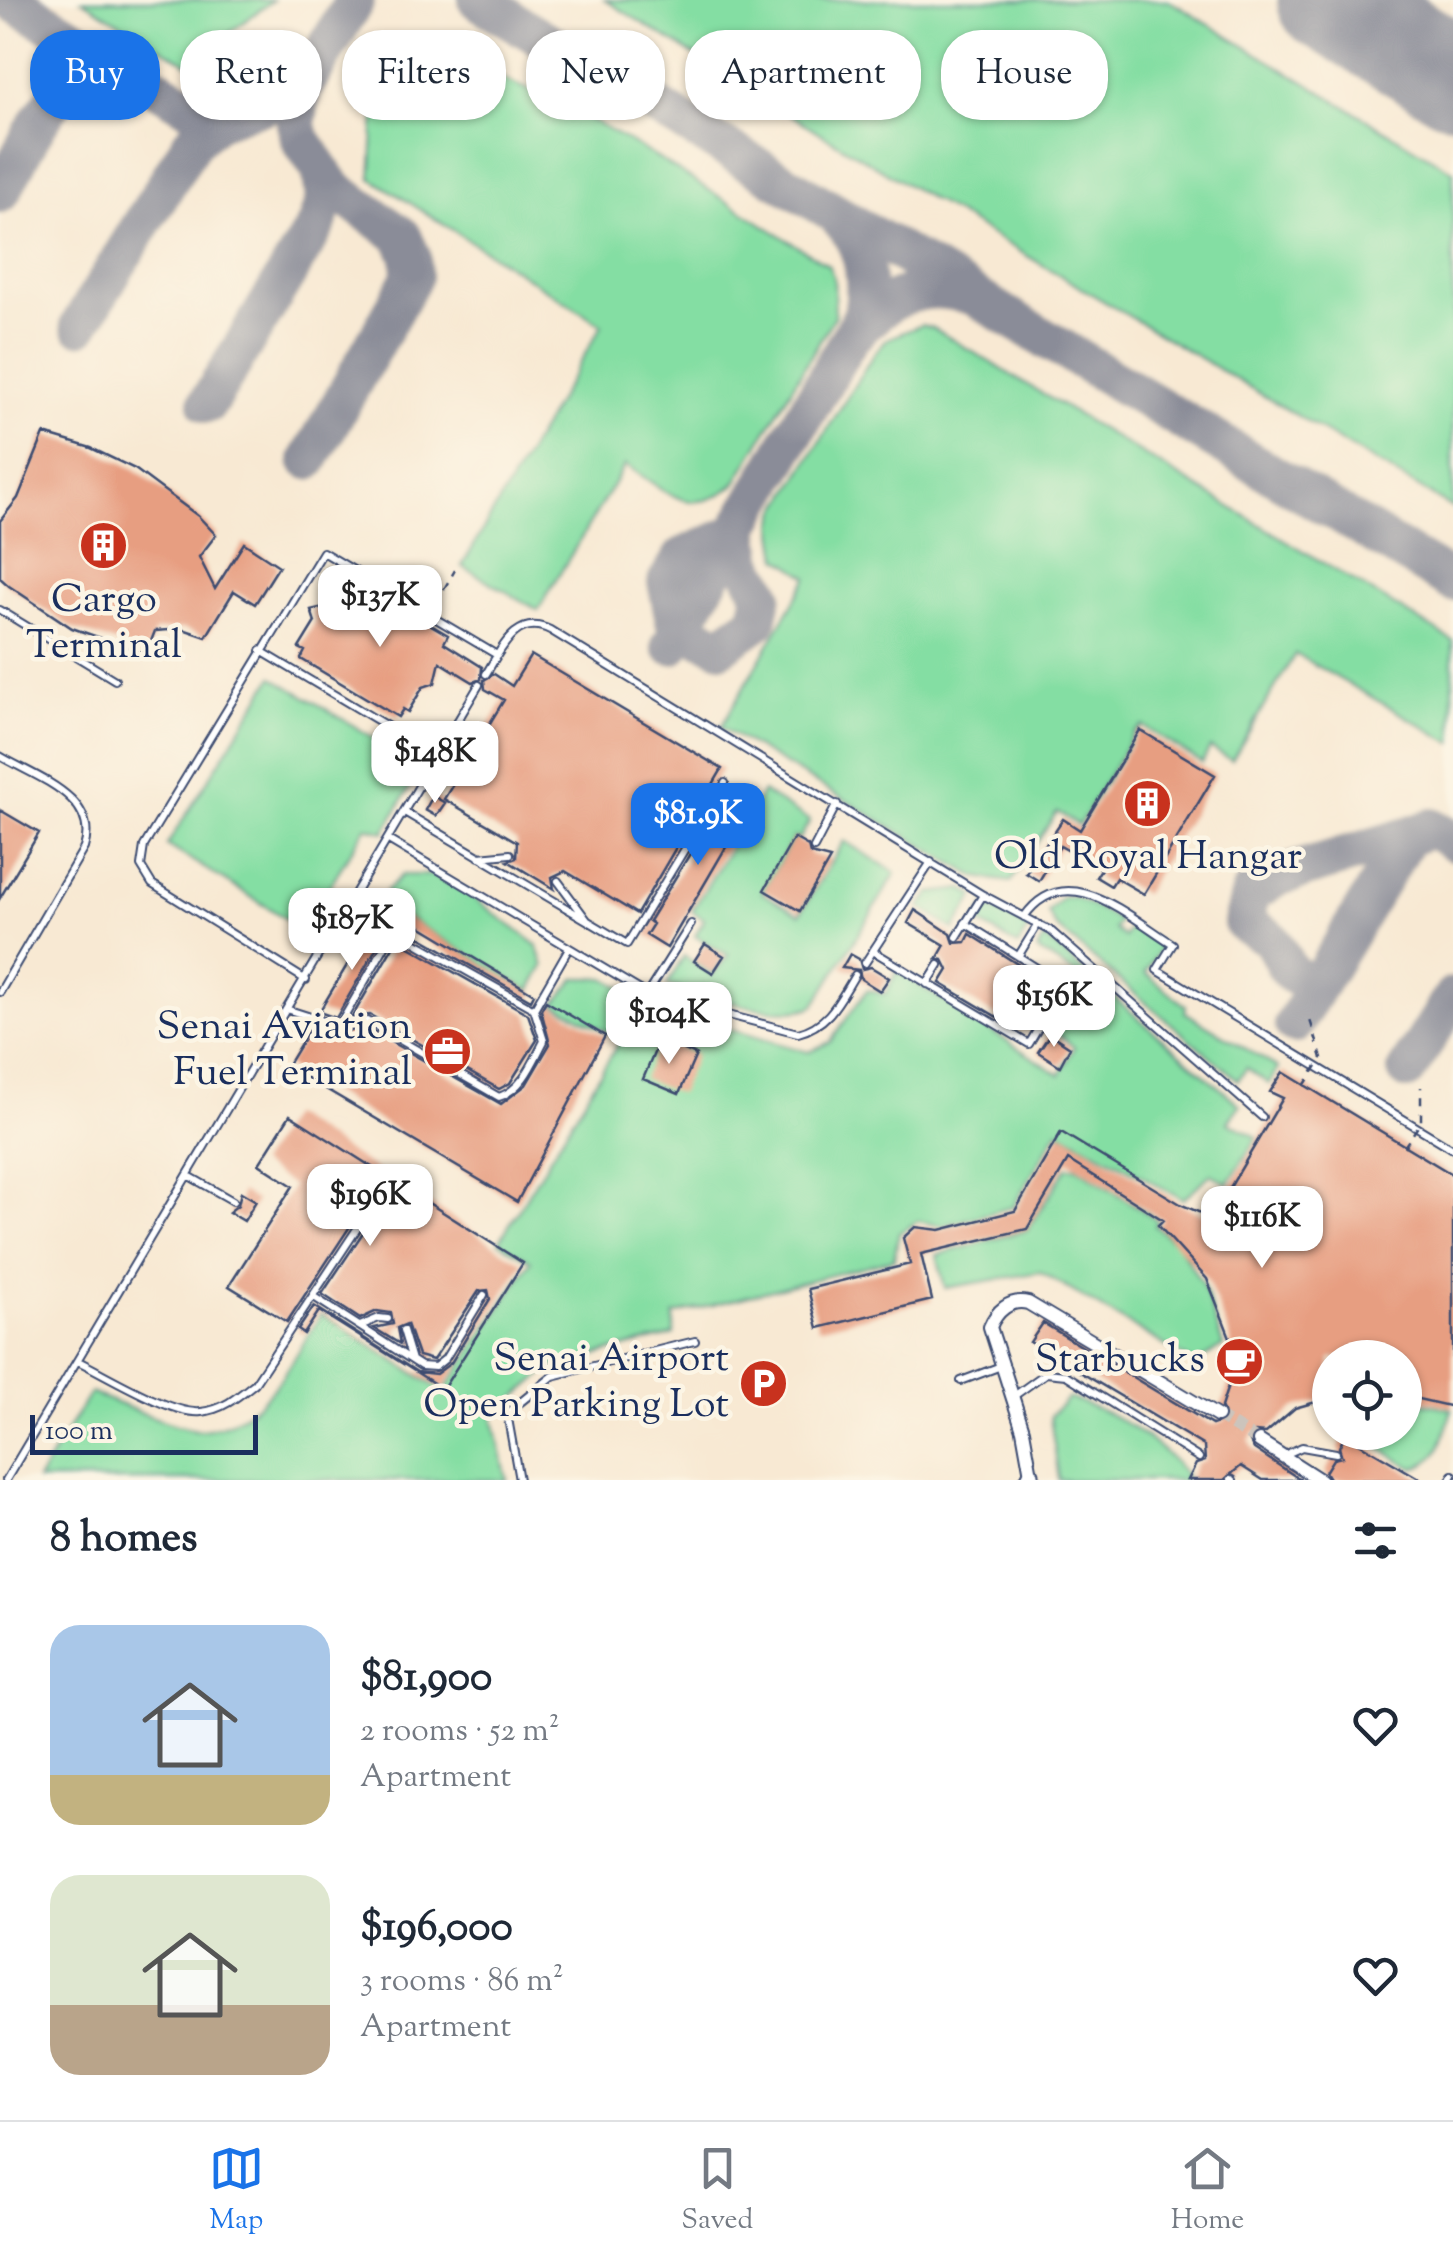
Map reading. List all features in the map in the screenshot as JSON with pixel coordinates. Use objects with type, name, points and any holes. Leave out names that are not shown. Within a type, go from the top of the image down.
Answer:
[{"type":"street","points":[[1030,1478],[1013,1396],[990,1327],[1001,1310],[1020,1301],[1217,1416]]},
{"type":"street","points":[[1259,1441],[1320,1480]]},
{"type":"lane","points":[[306,980],[152,884],[141,866],[144,846],[324,552],[498,655]]},
{"type":"lane","points":[[0,610],[115,680]]},
{"type":"lane","points":[[486,674],[519,629],[540,625],[1038,924],[1170,1032],[1262,1117]]},
{"type":"lane","points":[[261,651],[439,758]]},
{"type":"lane","points":[[6,1480],[390,841],[479,685]]},
{"type":"lane","points":[[0,756],[76,802],[86,815],[90,830],[84,848],[0,992]]},
{"type":"lane","points":[[406,814],[626,944],[725,784]]},
{"type":"lane","points":[[814,848],[838,804]]},
{"type":"lane","points":[[390,841],[647,994],[798,1033],[816,1028],[832,1013],[855,975]]},
{"type":"lane","points":[[478,857],[510,854]]},
{"type":"lane","points":[[865,963],[931,862]]},
{"type":"lane","points":[[558,882],[588,923]]},
{"type":"lane","points":[[1024,917],[1043,894],[1055,890],[1074,889],[1096,897],[1173,944],[1157,970],[1453,1150]]},
{"type":"lane","points":[[957,937],[983,894]]},
{"type":"lane","points":[[288,1010],[339,1026],[368,1021],[499,1097],[512,1092],[544,1041],[534,1008],[351,906]]},
{"type":"lane","points":[[873,951],[1029,1044],[1064,985],[965,923]]},
{"type":"lane","points":[[647,994],[691,924]]},
{"type":"lane","points":[[1019,955],[1038,924]]},
{"type":"lane","points":[[339,1026],[395,929]]},
{"type":"lane","points":[[534,1008],[569,948]]},
{"type":"lane","points":[[927,984],[940,965]]},
{"type":"lane","points":[[189,1176],[233,1201]]},
{"type":"lane","points":[[78,1361],[172,1406],[199,1413],[228,1404],[255,1383],[372,1206]]},
{"type":"lane","points":[[314,1297],[412,1360],[435,1367],[445,1359],[484,1295]]},
{"type":"lane","points":[[359,1326],[380,1318],[388,1320]]},
{"type":"lane","points":[[403,1330],[412,1360]]},
{"type":"lane","points":[[519,1480],[506,1424],[508,1413],[544,1382],[553,1376],[695,1341]]},
{"type":"lane","points":[[961,1381],[1001,1366]]},
{"type":"lane","points":[[1013,1396],[1037,1378],[1066,1375],[1198,1458]]},
{"type":"lane","points":[[1280,1457],[1302,1447],[1336,1453]]},
{"type":"path","points":[[430,613],[455,570]]},
{"type":"path","points":[[1304,1086],[1322,1058],[1310,1020]]},
{"type":"path","points":[[1404,1147],[1421,1122],[1421,1087]]},
{"type":"green space","points":[[82,0],[273,0],[233,30],[180,30],[180,59],[160,47],[160,30],[132,30]]},
{"type":"green space","points":[[605,0],[1168,0],[1453,171],[1453,508],[799,120],[921,120],[921,30],[685,30],[685,50],[665,37],[665,30],[653,30]]},
{"type":"green space","points":[[506,81],[526,89],[526,120],[591,120],[828,265],[834,278],[835,315],[735,484],[719,495],[691,501],[666,492],[625,465],[538,610],[462,566],[602,325],[371,178],[375,120],[506,120]]},
{"type":"green space","points":[[921,325],[933,328],[1453,641],[1453,743],[1295,654],[1232,760],[1210,748],[1202,763],[1143,726],[1135,732],[1079,825],[1057,812],[1011,882],[976,877],[721,727],[808,577],[779,558],[774,524],[778,510],[873,355],[887,339]]},
{"type":"green space","points":[[273,677],[389,747],[396,736],[409,744],[423,764],[384,832],[366,827],[303,929],[167,845]]},
{"type":"green space","points":[[763,792],[810,821],[799,839],[794,837],[762,893],[800,914],[844,841],[896,873],[814,1006],[799,1010],[762,1009],[667,985],[684,956],[713,975],[728,955],[695,936],[704,919],[692,911]]},
{"type":"green space","points":[[402,875],[432,875],[463,890],[537,945],[544,966],[530,991],[384,904],[386,891]]},
{"type":"green space","points":[[964,889],[975,896],[954,930],[920,907],[931,893]]},
{"type":"green space","points":[[1063,897],[1074,897],[1119,920],[1114,929],[1124,937],[1130,926],[1162,945],[1145,973],[1186,1006],[1185,1012],[1278,1068],[1269,1084],[1247,1068],[1238,1080],[1055,926],[1048,912]]},
{"type":"green space","points":[[986,905],[1029,927],[1018,946],[976,921]]},
{"type":"green space","points":[[1045,938],[1240,1105],[1228,1122],[1257,1137],[1228,1184],[1211,1174],[1183,1199],[1058,1130],[1013,1207],[942,1226],[918,1221],[899,1233],[894,1259],[674,1315],[674,1335],[553,1366],[493,1416],[507,1480],[37,1480],[90,1393],[193,1429],[224,1425],[243,1416],[260,1403],[287,1370],[321,1314],[444,1392],[531,1261],[499,1242],[621,1039],[555,1004],[576,978],[605,978],[665,1011],[808,1052],[830,1042],[867,990],[885,994],[897,971],[1060,1075],[1074,1047],[1052,1029],[1080,977],[1037,950]]},
{"type":"green space","points":[[1067,1167],[1076,1167],[1157,1220],[1155,1226],[1178,1245],[1203,1285],[1223,1346],[1195,1363],[1040,1272],[945,1288],[937,1255],[1028,1230]]},
{"type":"green space","points":[[1068,1398],[1117,1419],[1148,1438],[1186,1475],[1183,1480],[1059,1480],[1050,1416]]},
{"type":"green space","points":[[1422,1403],[1452,1409],[1436,1454],[1413,1468],[1383,1450],[1422,1450]]},
{"type":"building","name":"Cargo Terminal","points":[[44,434],[91,448],[135,469],[198,516],[216,535],[199,557],[215,589],[244,543],[279,566],[255,604],[234,591],[206,637],[183,629],[155,631],[146,654],[72,628],[9,586],[0,578],[0,521],[18,498]]},
{"type":"building","points":[[339,581],[398,616],[402,608],[448,635],[444,643],[482,667],[481,679],[473,682],[440,662],[435,683],[423,687],[408,712],[403,709],[398,717],[301,659],[305,651],[299,648],[315,622],[311,610],[324,607]]},
{"type":"building","points":[[531,655],[722,769],[637,914],[565,871],[552,877],[554,889],[508,861],[516,858],[517,842],[444,799],[504,700],[485,689],[484,680],[494,674],[512,686]]},
{"type":"building","name":"Old Royal Hangar","points":[[1140,730],[1215,775],[1144,894],[1116,878],[1111,886],[1096,877],[1101,869],[1060,846],[1039,881],[1026,873],[1063,819],[1080,830]]},
{"type":"building","points":[[730,788],[753,801],[667,948],[646,935],[653,924],[649,921]]},
{"type":"building","points":[[433,796],[445,803],[436,816],[425,810]]},
{"type":"building","points":[[0,810],[39,833],[0,898]]},
{"type":"building","points":[[794,838],[808,846],[810,854],[830,859],[800,911],[764,890]]},
{"type":"building","points":[[384,904],[534,994],[531,1000],[378,913]]},
{"type":"building","points":[[915,910],[951,934],[954,943],[966,942],[970,934],[1052,986],[1034,1022],[1027,1017],[1019,1030],[940,983],[948,970],[943,960],[937,959],[945,945],[908,923]]},
{"type":"building","points":[[371,925],[385,933],[336,1018],[319,1012]]},
{"type":"building","points":[[397,940],[528,1014],[537,1040],[510,1083],[499,1089],[370,1015],[352,1017]]},
{"type":"building","points":[[705,944],[724,956],[713,973],[694,961]]},
{"type":"building","points":[[850,954],[859,959],[862,969],[871,967],[889,978],[880,991],[861,979],[859,970],[842,968]]},
{"type":"building","points":[[546,1001],[605,1036],[517,1202],[287,1066],[312,1025],[338,1033],[366,1028],[501,1104],[526,1085],[550,1044],[541,1010]]},
{"type":"building","points":[[1050,1034],[1070,1047],[1060,1066],[1038,1052]]},
{"type":"building","points":[[660,1039],[696,1055],[679,1094],[643,1079]]},
{"type":"building","points":[[1283,1072],[1453,1175],[1453,1407],[1422,1400],[1422,1340],[1312,1340],[1312,1403],[1295,1408],[1266,1433],[1255,1432],[1249,1440],[1254,1449],[1301,1480],[1263,1480],[1241,1466],[1224,1480],[1188,1480],[1196,1464],[1205,1461],[1204,1446],[1030,1342],[1043,1323],[1212,1425],[1226,1420],[1221,1407],[1228,1386],[1231,1340],[1207,1279],[1158,1225],[1163,1220],[1068,1160],[1027,1229],[921,1254],[932,1300],[818,1328],[808,1289],[910,1264],[903,1238],[915,1227],[940,1230],[1015,1211],[1061,1132],[1182,1205],[1212,1218],[1283,1098],[1270,1092]]},
{"type":"building","points":[[290,1115],[523,1263],[443,1389],[319,1311],[304,1334],[298,1330],[314,1306],[417,1372],[436,1374],[451,1363],[490,1299],[488,1290],[479,1291],[433,1360],[418,1356],[407,1324],[397,1328],[400,1344],[374,1328],[393,1324],[391,1313],[377,1311],[360,1319],[322,1294],[378,1210],[375,1200],[366,1202],[287,1322],[229,1286],[293,1186],[259,1164]]},
{"type":"building","points":[[241,1192],[256,1201],[244,1221],[229,1212],[238,1205]]},
{"type":"building","points":[[1340,1450],[1371,1450],[1422,1480],[1330,1480],[1325,1472],[1333,1459],[1342,1457]]},
{"type":"taxiway","points":[[10,0],[180,101]]},
{"type":"taxiway","points":[[309,460],[412,277],[411,256],[402,236],[334,189],[301,140],[296,124],[302,89],[355,0]]},
{"type":"taxiway","points":[[478,0],[1453,582]]},
{"type":"taxiway","points":[[0,193],[41,120]]},
{"type":"taxiway","points":[[80,325],[192,142],[218,120]]},
{"type":"taxiway","points":[[208,403],[316,226],[325,200],[322,175]]},
{"type":"taxiway","points":[[671,645],[863,315],[863,263],[855,239],[839,218]]},
{"type":"taxiway","points":[[855,333],[891,302],[918,291],[965,294]]},
{"type":"taxiway","points":[[737,533],[683,557],[667,582],[676,625],[721,646],[757,621],[763,594],[745,563],[740,528]]},
{"type":"taxiway","points":[[1294,1024],[1407,837],[1432,828],[1453,841]]},
{"type":"taxiway","points":[[1320,981],[1293,974],[1270,938],[1243,923],[1251,893],[1279,876],[1407,837]]},
{"type":"taxiway","points":[[1407,1070],[1453,997]]},
{"type":"runway","points":[[1328,0],[1453,75]]},
{"type":"tunnel","points":[[1217,1416],[1259,1441]]},
{"type":"place","name":"Cargo Terminal","points":[[104,546]]},
{"type":"place","name":"Old Royal Hangar","points":[[1148,803]]},
{"type":"place","name":"Senai Aviation Fuel Terminal","points":[[447,1051]]},
{"type":"place","name":"Starbucks","points":[[1240,1361]]},
{"type":"place","name":"Senai Airport Open Parking Lot","points":[[764,1383]]}]
